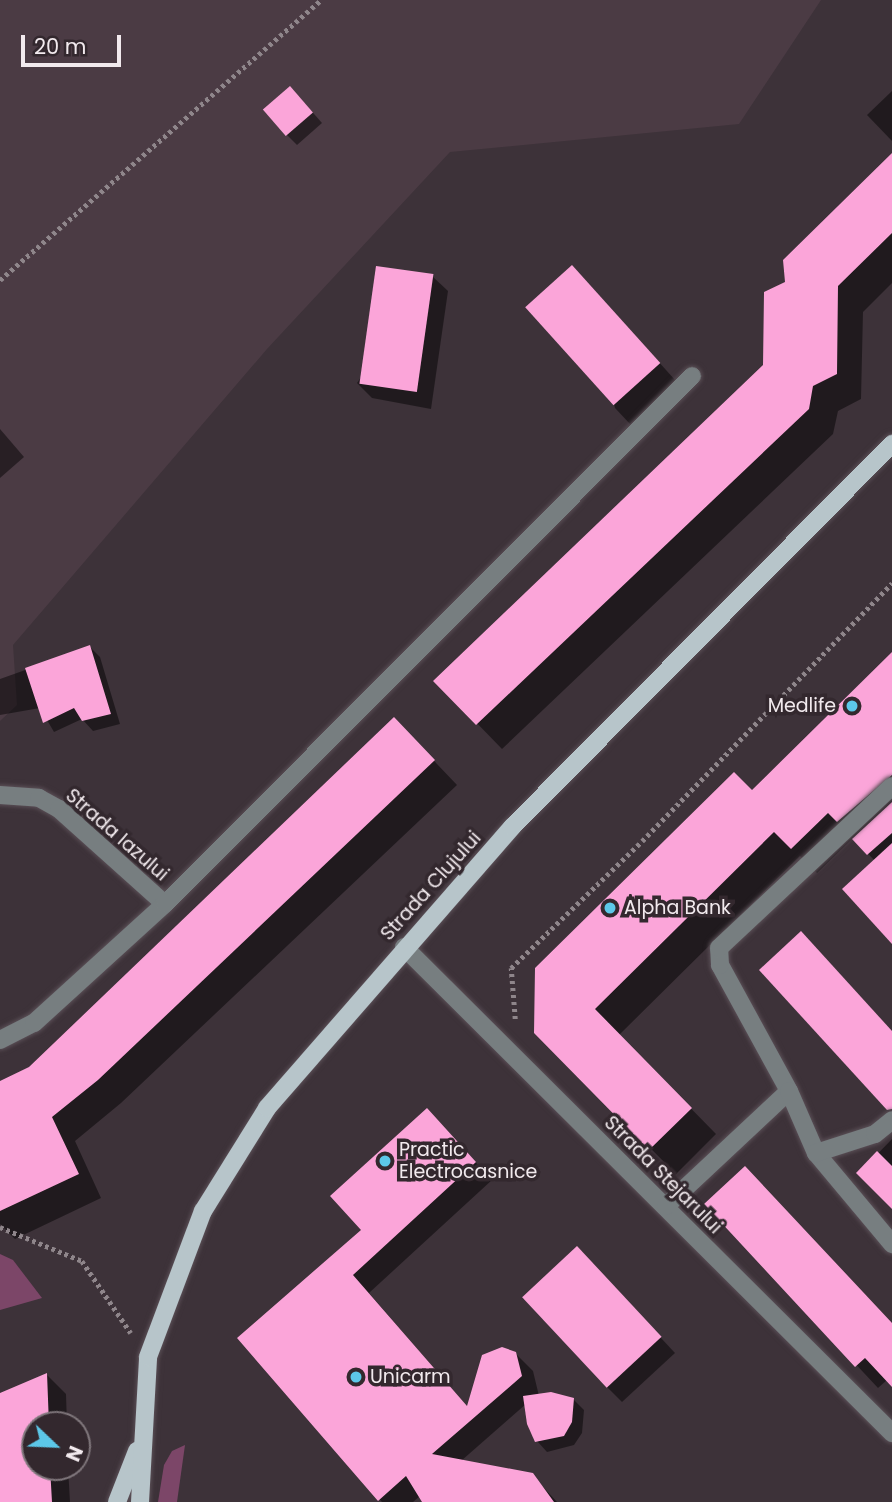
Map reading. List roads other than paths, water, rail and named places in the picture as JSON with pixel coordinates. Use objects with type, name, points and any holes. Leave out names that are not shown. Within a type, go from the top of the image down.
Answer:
[{"type":"main road","name":"Strada Clujului","points":[[141,1502],[140,1441],[148,1357],[203,1211],[267,1108],[404,947],[512,827],[892,444]]},
{"type":"main road","name":"Strada Clujului","points":[[117,1502],[140,1441]]},
{"type":"street","points":[[0,1040],[34,1023],[165,904],[692,376]]},
{"type":"street","points":[[892,786],[719,948],[720,965],[789,1091],[816,1153],[892,1244]]},
{"type":"street","name":"Strada Iazului","points":[[0,795],[39,798],[59,809],[165,904]]},
{"type":"street","name":"Strada Stejarului","points":[[404,947],[517,1055],[763,1309],[892,1433]]},
{"type":"street","points":[[666,1206],[789,1091]]},
{"type":"street","points":[[816,1153],[875,1134],[892,1120]]},
{"type":"place","name":"Medlife","points":[[852,706]]},
{"type":"place","name":"Alpha Bank","points":[[610,908]]},
{"type":"place","name":"Practic Electrocasnice","points":[[385,1161]]},
{"type":"place","name":"Unicarm","points":[[356,1377]]}]
